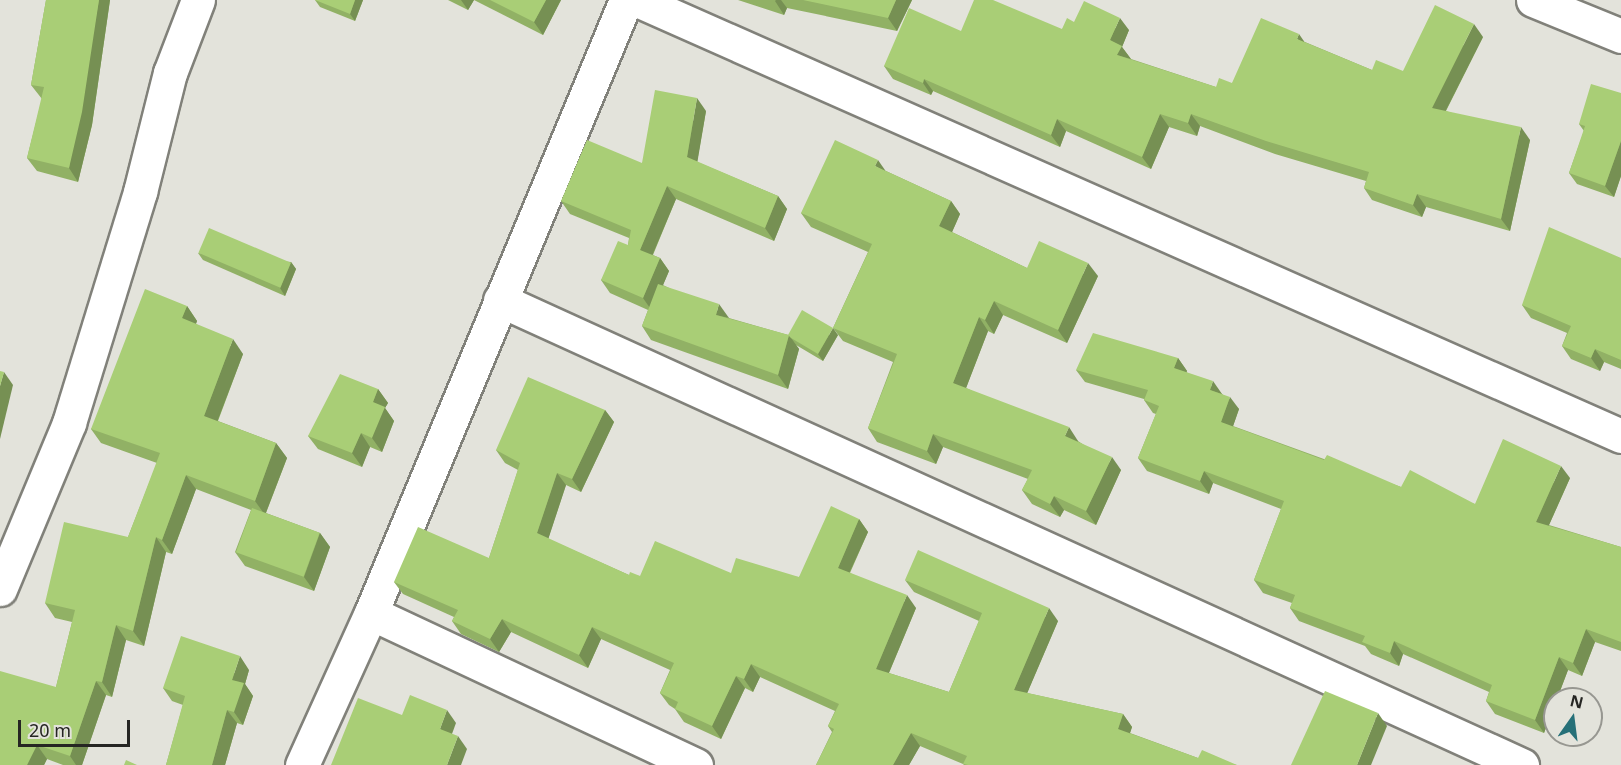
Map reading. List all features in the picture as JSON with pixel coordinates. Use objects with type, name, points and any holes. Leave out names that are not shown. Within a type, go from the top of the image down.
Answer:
[{"type":"street","points":[[0,589],[69,423],[140,192],[170,73],[198,0]]},
{"type":"street","points":[[302,765],[371,613],[626,0]]},
{"type":"street","points":[[637,0],[1621,436]]},
{"type":"street","points":[[1533,0],[1621,36]]},
{"type":"street","points":[[500,300],[1522,765]]},
{"type":"street","points":[[371,613],[696,765]]},
{"type":"building","points":[[46,0],[99,0],[82,112],[69,168],[27,158],[44,87],[31,85]]},
{"type":"building","points":[[315,0],[355,0],[350,14]]},
{"type":"building","points":[[490,0],[546,0],[534,22]]},
{"type":"building","points":[[803,0],[896,0],[888,18]]},
{"type":"building","points":[[974,0],[993,0],[1062,29],[1067,18],[1074,22],[1084,1],[1120,18],[1110,40],[1122,46],[1117,55],[1216,87],[1219,78],[1232,83],[1261,18],[1299,34],[1297,39],[1372,70],[1376,60],[1403,71],[1435,5],[1474,24],[1432,108],[1521,127],[1501,219],[1417,194],[1413,205],[1364,188],[1369,172],[1266,141],[1191,114],[1188,123],[1160,114],[1142,157],[1057,119],[1051,135],[924,79],[923,83],[884,66],[909,8],[961,31]]},
{"type":"building","points":[[1591,84],[1621,93],[1621,141],[1605,186],[1569,173],[1585,126],[1579,124]]},
{"type":"building","points":[[655,90],[697,98],[687,157],[778,196],[765,228],[667,186],[640,250],[660,258],[643,298],[601,280],[618,241],[628,245],[631,230],[561,201],[587,140],[642,163]]},
{"type":"building","points":[[835,140],[878,160],[875,166],[951,201],[939,226],[1027,268],[1039,241],[1088,263],[1058,330],[994,301],[985,320],[979,317],[953,383],[1069,427],[1065,436],[1112,457],[1086,511],[1054,496],[1050,504],[1022,490],[1032,470],[933,434],[927,451],[868,428],[897,354],[833,328],[872,244],[801,213]]},
{"type":"building","points":[[1549,227],[1621,258],[1621,360],[1595,349],[1591,358],[1562,346],[1571,326],[1522,305]]},
{"type":"building","points":[[209,228],[291,263],[280,288],[198,253]]},
{"type":"building","points":[[658,284],[719,304],[716,315],[789,335],[778,375],[642,326]]},
{"type":"building","points":[[145,289],[187,306],[182,318],[233,339],[204,416],[276,443],[255,501],[186,475],[162,540],[156,537],[133,631],[116,625],[102,682],[96,681],[70,756],[37,745],[27,765],[0,765],[0,671],[56,687],[75,610],[45,603],[64,522],[128,537],[160,453],[91,429]]},
{"type":"building","points":[[802,310],[833,328],[818,354],[788,335]]},
{"type":"building","points":[[1093,333],[1178,358],[1174,368],[1213,381],[1210,390],[1230,397],[1221,422],[1324,460],[1327,455],[1401,487],[1410,470],[1475,504],[1503,439],[1561,466],[1536,522],[1621,547],[1621,642],[1586,629],[1573,663],[1559,657],[1548,687],[1543,687],[1543,699],[1535,720],[1486,701],[1492,685],[1394,641],[1390,653],[1362,642],[1365,636],[1290,608],[1295,595],[1254,580],[1284,501],[1204,471],[1200,481],[1138,458],[1159,406],[1144,400],[1148,390],[1076,370]]},
{"type":"building","points":[[0,371],[4,372],[0,386]]},
{"type":"building","points":[[340,374],[378,389],[373,402],[385,407],[372,438],[361,433],[352,453],[308,436]]},
{"type":"building","points":[[528,377],[605,410],[572,479],[557,473],[537,533],[629,575],[630,572],[640,576],[655,541],[731,573],[736,558],[799,577],[831,506],[859,519],[838,568],[907,595],[876,669],[949,692],[982,613],[905,580],[918,550],[1049,608],[1014,690],[1123,714],[1118,729],[1198,758],[1202,750],[1237,765],[968,765],[963,764],[967,756],[911,733],[893,765],[816,765],[834,729],[828,726],[839,704],[751,664],[744,679],[736,676],[712,726],[675,709],[678,702],[660,693],[674,663],[592,627],[579,655],[502,619],[490,639],[452,621],[458,610],[394,582],[418,527],[489,558],[520,463],[496,450]]},
{"type":"building","points":[[252,508],[320,533],[304,577],[236,552]]},
{"type":"building","points":[[181,636],[240,656],[232,680],[244,683],[234,712],[227,710],[212,765],[166,765],[185,696],[163,688]]},
{"type":"building","points":[[1325,691],[1378,713],[1357,765],[1291,765]]},
{"type":"building","points":[[410,695],[447,710],[440,729],[458,736],[447,765],[331,765],[358,698],[402,715]]},
{"type":"building","points":[[126,760],[137,765],[124,765]]}]
